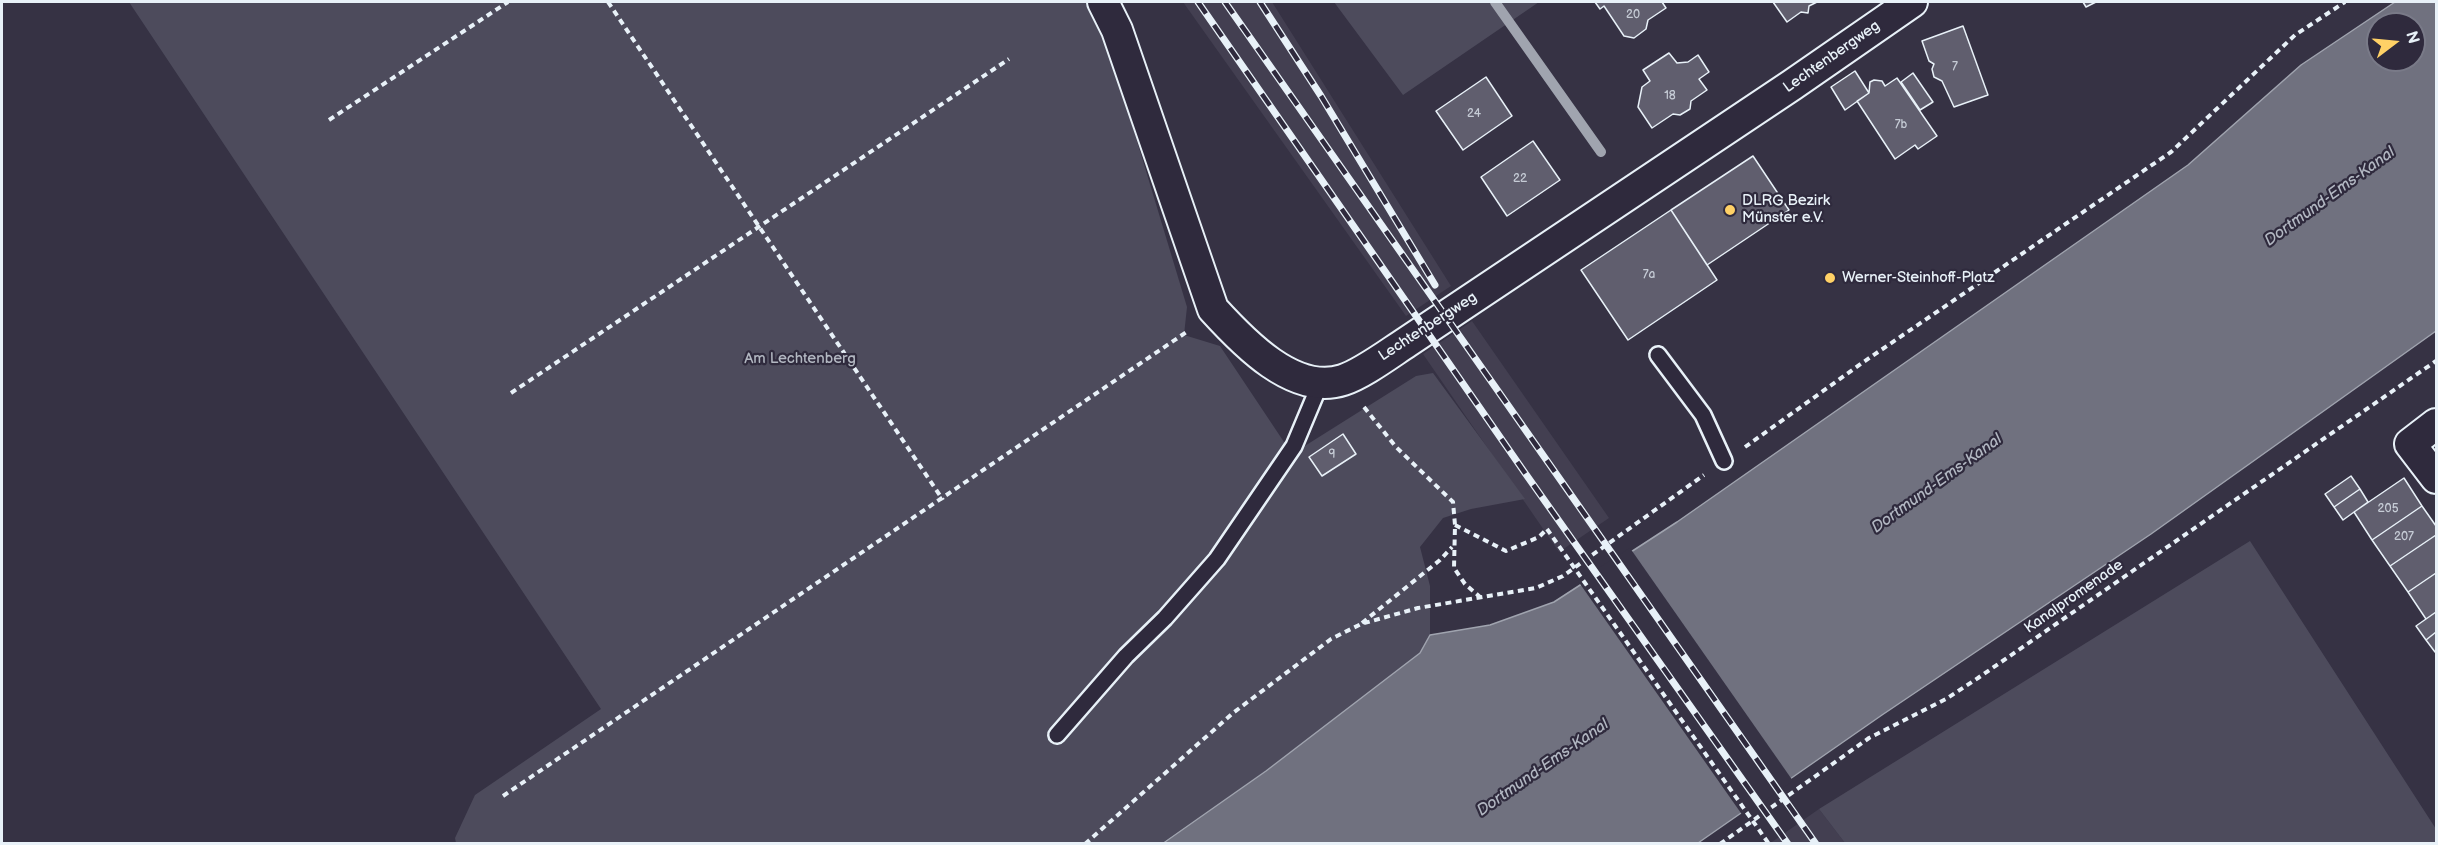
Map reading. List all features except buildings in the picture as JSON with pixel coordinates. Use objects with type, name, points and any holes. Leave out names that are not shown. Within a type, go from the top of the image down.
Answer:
[{"type":"street","points":[[1103,2],[1117,30],[1213,309],[1237,336],[1275,368],[1333,382]]},
{"type":"street","name":"Lechtenbergweg","points":[[1333,382],[1407,342],[1912,2]]},
{"type":"street","points":[[2436,424],[2410,444],[2436,478]]},
{"type":"lane","points":[[1658,355],[1703,415],[1725,461]]},
{"type":"lane","points":[[1057,735],[1126,656],[1165,618],[1217,559],[1294,446],[1333,382]]},
{"type":"path","points":[[329,120],[508,2]]},
{"type":"path","points":[[608,2],[943,500]]},
{"type":"path","points":[[511,393],[1009,58]]},
{"type":"path","points":[[503,796],[943,500],[1184,334]]},
{"type":"path","name":"Kanalpromenade","points":[[1720,843],[1869,738],[1946,699],[1978,678],[2436,361]]},
{"type":"path","points":[[1333,382],[1453,502],[1454,568],[1465,584],[1480,597]]},
{"type":"path","points":[[1455,525],[1506,551],[1539,537],[1547,529],[1769,843]]},
{"type":"path","points":[[1360,624],[1440,560],[1453,546]]},
{"type":"shaded area","points":[[1183,2],[1272,2],[1451,286],[1406,316]]},
{"type":"shaded area","points":[[1472,321],[1609,518],[1559,552],[1423,354]]},
{"type":"shaded area","points":[[1819,809],[1845,843],[1769,844]]},
{"type":"green space","name":"Am Lechtenberg","points":[[129,2],[1090,2],[1102,25],[1187,307],[1184,335],[1220,346],[1292,454],[1416,376],[1433,373],[1525,499],[1471,509],[1443,518],[1420,547],[1430,586],[1430,635],[1420,653],[1266,771],[1162,843],[456,843],[455,838],[475,795],[601,709]]},
{"type":"green space","points":[[1334,2],[1539,2],[1403,95]]},
{"type":"green space","points":[[2250,541],[2436,829],[2436,843],[1845,843],[1819,809]]},
{"type":"water","name":"Dortmund-Ems-Kanal","points":[[2395,2],[2436,2],[2436,331],[2151,534],[1882,715],[1698,843],[1162,844],[1266,771],[1420,653],[1430,635],[1490,625],[1554,602],[1677,522],[2188,165],[2301,65],[2366,21],[2366,72],[2426,72],[2426,12],[2380,12]]},
{"type":"pier","points":[[1630,548],[1793,781],[1743,816],[1578,581]]},
{"type":"waterway","points":[[1495,2],[1601,152]]},
{"type":"railway","points":[[1198,2],[1525,473],[1788,844]]},
{"type":"railway","points":[[1225,2],[1816,844]]},
{"type":"railway","points":[[1260,2],[1321,96],[1435,285]]},
{"type":"place","name":"DLRG Bezirk Münster e.V.","points":[[1730,210]]},
{"type":"place","name":"Werner-Steinhoff-Platz","points":[[1830,278]]}]
